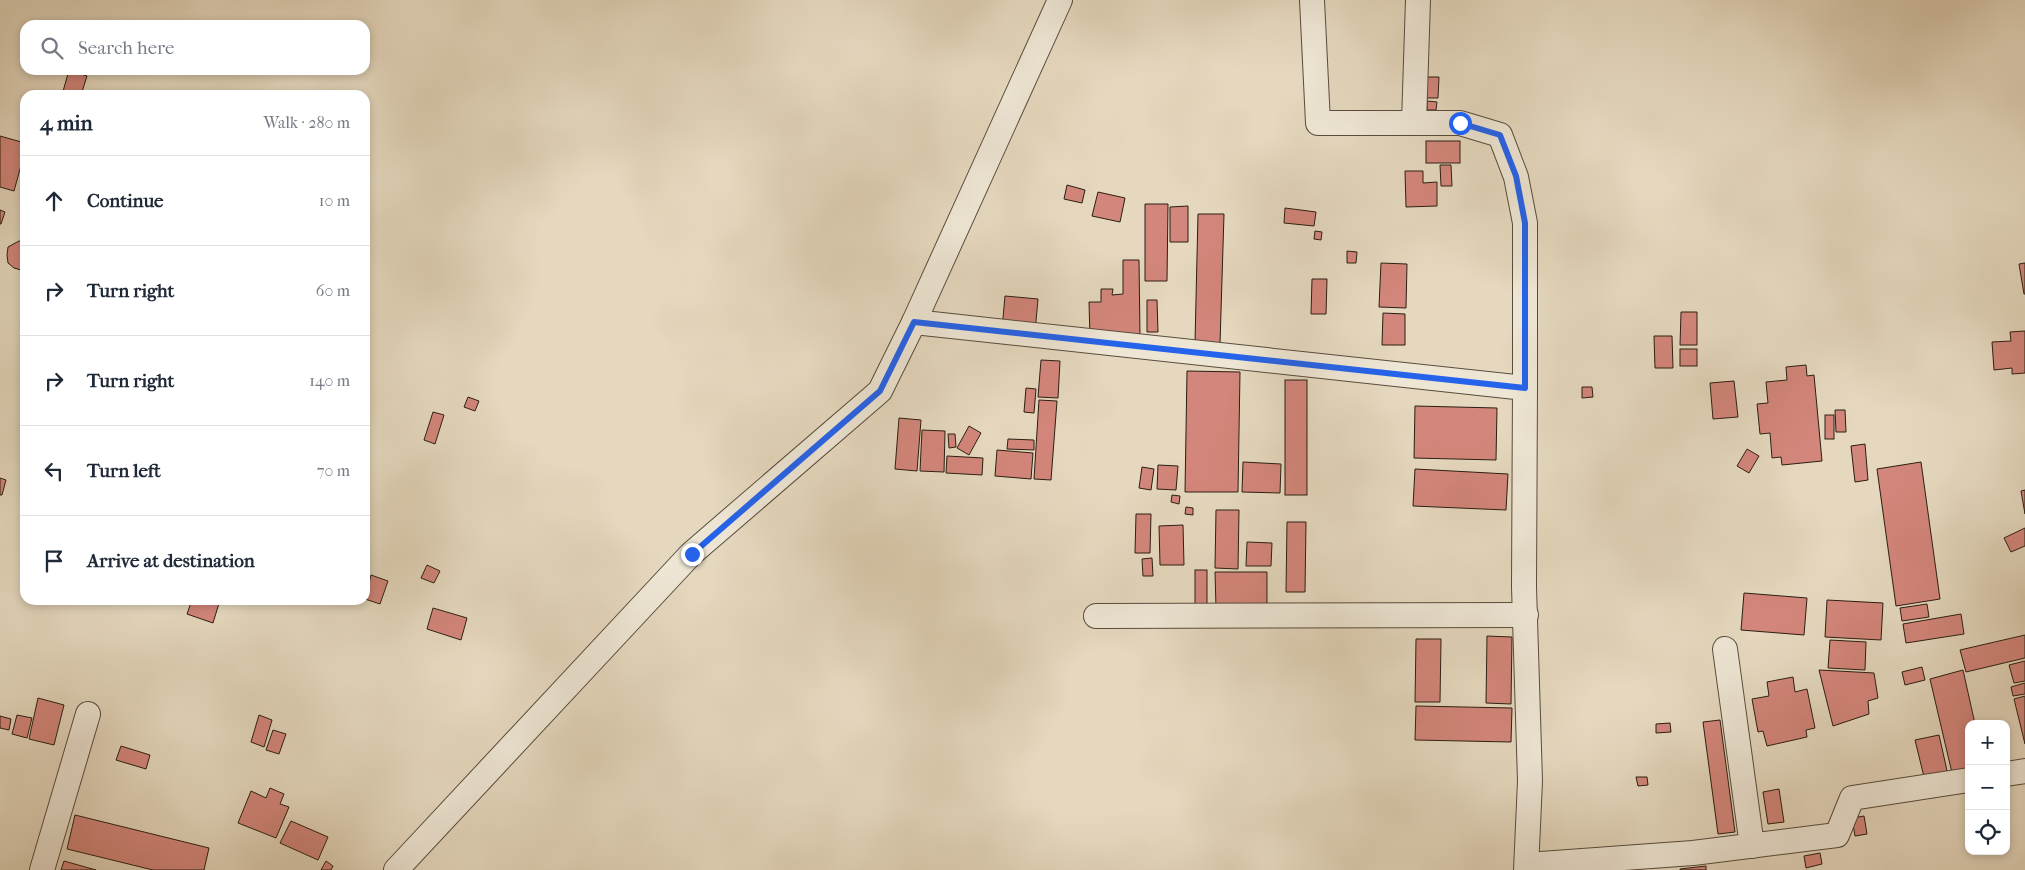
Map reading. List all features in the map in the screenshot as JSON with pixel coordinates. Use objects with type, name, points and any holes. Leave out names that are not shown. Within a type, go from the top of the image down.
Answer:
[{"type":"street","points":[[396,870],[692,554],[880,391],[914,322],[1060,0]]},
{"type":"street","points":[[1312,0],[1318,123],[1460,123],[1500,135],[1516,176],[1525,223],[1524,587],[1530,781],[1527,868],[1693,853],[1837,835],[1852,798],[1965,781]]},
{"type":"street","points":[[1414,123],[1418,0]]},
{"type":"street","points":[[914,322],[1525,388]]},
{"type":"street","points":[[1096,616],[1526,615]]},
{"type":"street","points":[[1725,649],[1752,846]]},
{"type":"street","points":[[42,870],[88,714]]},
{"type":"street","points":[[2010,773],[2025,771]]},
{"type":"building","points":[[68,75],[87,76],[83,90],[63,90]]},
{"type":"building","points":[[1426,77],[1439,77],[1438,98],[1425,98]]},
{"type":"building","points":[[1427,101],[1437,102],[1436,110],[1427,110]]},
{"type":"building","points":[[0,136],[20,142],[20,169],[14,191],[0,187]]},
{"type":"building","points":[[1426,141],[1460,141],[1460,163],[1426,163]]},
{"type":"building","points":[[1440,165],[1451,165],[1452,186],[1441,186]]},
{"type":"building","points":[[1405,171],[1423,171],[1423,183],[1437,182],[1437,206],[1406,207]]},
{"type":"building","points":[[1067,185],[1085,190],[1082,203],[1064,199]]},
{"type":"building","points":[[1098,192],[1125,198],[1120,222],[1092,216]]},
{"type":"building","points":[[1145,204],[1168,204],[1167,281],[1145,281]]},
{"type":"building","points":[[1188,206],[1188,242],[1170,242],[1170,207]]},
{"type":"building","points":[[1285,208],[1316,212],[1314,226],[1284,223]]},
{"type":"building","points":[[0,210],[5,212],[1,224],[0,224]]},
{"type":"building","points":[[1198,214],[1224,214],[1220,344],[1195,343]]},
{"type":"building","points":[[1315,231],[1322,232],[1321,240],[1314,239]]},
{"type":"building","points":[[20,241],[20,270],[8,263],[8,247]]},
{"type":"building","points":[[1347,251],[1357,252],[1356,263],[1347,263]]},
{"type":"building","points":[[1123,260],[1139,260],[1140,337],[1090,338],[1089,302],[1101,302],[1101,289],[1113,289],[1112,295],[1123,294]]},
{"type":"building","points":[[1381,263],[1407,264],[1406,308],[1379,307]]},
{"type":"building","points":[[2025,263],[2025,294],[2024,294],[2019,264]]},
{"type":"building","points":[[1312,279],[1327,279],[1326,314],[1311,314]]},
{"type":"building","points":[[1005,296],[1038,299],[1035,332],[1002,329]]},
{"type":"building","points":[[1147,300],[1157,300],[1158,332],[1147,332]]},
{"type":"building","points":[[1681,312],[1697,312],[1697,345],[1680,345]]},
{"type":"building","points":[[1383,313],[1405,314],[1405,345],[1382,345]]},
{"type":"building","points":[[2025,331],[2025,373],[2012,374],[2012,368],[1994,370],[1992,342],[2011,341],[2010,332]]},
{"type":"building","points":[[1654,336],[1672,336],[1673,368],[1655,368]]},
{"type":"building","points":[[1680,349],[1697,349],[1697,366],[1680,366]]},
{"type":"building","points":[[1041,360],[1060,361],[1058,398],[1038,397]]},
{"type":"building","points":[[1806,365],[1807,376],[1814,375],[1822,461],[1782,465],[1781,457],[1772,458],[1770,433],[1760,434],[1757,404],[1768,403],[1766,382],[1787,380],[1786,367]]},
{"type":"building","points":[[1187,371],[1240,372],[1238,492],[1185,492]]},
{"type":"building","points":[[1285,380],[1307,380],[1307,495],[1285,495]]},
{"type":"building","points":[[1734,381],[1738,417],[1713,419],[1710,383]]},
{"type":"building","points":[[1582,387],[1592,387],[1593,397],[1582,398]]},
{"type":"building","points":[[1026,388],[1036,389],[1034,413],[1024,412]]},
{"type":"building","points":[[468,397],[479,401],[475,411],[464,407]]},
{"type":"building","points":[[1039,400],[1057,401],[1051,480],[1034,479]]},
{"type":"building","points":[[1415,406],[1497,408],[1496,460],[1414,458]]},
{"type":"building","points":[[1835,410],[1845,410],[1846,432],[1836,432]]},
{"type":"building","points":[[433,412],[444,415],[435,444],[424,440]]},
{"type":"building","points":[[1825,415],[1834,415],[1834,439],[1825,439]]},
{"type":"building","points":[[899,418],[921,420],[917,471],[895,469]]},
{"type":"building","points":[[969,426],[981,433],[969,455],[957,448]]},
{"type":"building","points":[[922,430],[945,431],[944,472],[920,471]]},
{"type":"building","points":[[948,434],[955,434],[956,447],[949,448]]},
{"type":"building","points":[[1008,439],[1034,440],[1034,450],[1007,449]]},
{"type":"building","points":[[1865,444],[1868,480],[1855,482],[1851,446]]},
{"type":"building","points":[[1747,449],[1759,456],[1749,473],[1737,466]]},
{"type":"building","points":[[997,450],[1033,453],[1031,479],[995,476]]},
{"type":"building","points":[[947,456],[983,458],[982,475],[946,473]]},
{"type":"building","points":[[1243,462],[1281,464],[1280,493],[1242,492]]},
{"type":"building","points":[[1921,462],[1940,599],[1896,606],[1877,469]]},
{"type":"building","points":[[1158,465],[1178,466],[1176,490],[1157,489]]},
{"type":"building","points":[[1142,467],[1154,469],[1151,490],[1139,488]]},
{"type":"building","points":[[1415,469],[1508,474],[1506,510],[1413,506]]},
{"type":"building","points":[[0,478],[6,480],[2,495],[0,495]]},
{"type":"building","points":[[2025,490],[2025,514],[2021,491]]},
{"type":"building","points":[[1172,495],[1180,496],[1179,504],[1171,502]]},
{"type":"building","points":[[1186,507],[1193,508],[1193,515],[1185,514]]},
{"type":"building","points":[[1216,510],[1239,510],[1238,569],[1215,568]]},
{"type":"building","points":[[1136,514],[1151,514],[1150,553],[1135,553]]},
{"type":"building","points":[[1287,522],[1306,522],[1305,592],[1286,592]]},
{"type":"building","points":[[1183,525],[1184,565],[1160,565],[1159,526]]},
{"type":"building","points":[[2025,528],[2025,546],[2011,552],[2004,538]]},
{"type":"building","points":[[1247,542],[1272,543],[1271,566],[1246,566]]},
{"type":"building","points":[[1152,558],[1153,576],[1143,576],[1142,559]]},
{"type":"building","points":[[427,565],[440,571],[434,583],[421,578]]},
{"type":"building","points":[[1195,570],[1207,570],[1207,604],[1195,604]]},
{"type":"building","points":[[1215,572],[1267,572],[1267,607],[1216,608]]},
{"type":"building","points":[[371,575],[388,581],[380,604],[370,601]]},
{"type":"building","points":[[1744,593],[1807,598],[1804,635],[1741,630]]},
{"type":"building","points":[[1827,600],[1883,603],[1881,640],[1825,637]]},
{"type":"building","points":[[1927,604],[1929,617],[1902,621],[1900,608]]},
{"type":"building","points":[[190,605],[218,605],[213,623],[187,614]]},
{"type":"building","points":[[433,608],[467,618],[461,640],[427,629]]},
{"type":"building","points":[[1961,614],[1964,634],[1906,643],[1903,624]]},
{"type":"building","points":[[2025,635],[2025,658],[1966,672],[1960,650]]},
{"type":"building","points":[[1487,636],[1512,637],[1511,704],[1486,703]]},
{"type":"building","points":[[1416,639],[1441,639],[1440,702],[1415,702]]},
{"type":"building","points":[[1830,640],[1866,642],[1865,670],[1828,668]]},
{"type":"building","points":[[2025,661],[2025,681],[2014,683],[2009,665]]},
{"type":"building","points":[[1922,667],[1925,680],[1905,685],[1902,672]]},
{"type":"building","points":[[1819,670],[1874,673],[1878,698],[1868,701],[1869,714],[1833,726]]},
{"type":"building","points":[[1963,670],[1974,720],[1965,720],[1965,771],[1952,773],[1930,679]]},
{"type":"building","points":[[1793,677],[1795,692],[1807,689],[1815,728],[1806,730],[1807,737],[1767,746],[1763,731],[1758,732],[1752,699],[1769,696],[1767,682]]},
{"type":"building","points":[[2025,683],[2025,694],[2013,696],[2011,687]]},
{"type":"building","points":[[2025,696],[2025,744],[2014,699]]},
{"type":"building","points":[[38,698],[64,705],[54,745],[29,739]]},
{"type":"building","points":[[1416,706],[1512,708],[1511,742],[1415,740]]},
{"type":"building","points":[[17,715],[32,718],[27,738],[12,734]]},
{"type":"building","points":[[259,715],[272,720],[264,747],[251,742]]},
{"type":"building","points":[[0,716],[11,719],[9,730],[0,728]]},
{"type":"building","points":[[1720,720],[1735,832],[1718,834],[1703,722]]},
{"type":"building","points":[[1670,723],[1671,732],[1656,733],[1656,724]]},
{"type":"building","points":[[273,730],[286,734],[279,754],[266,750]]},
{"type":"building","points":[[1939,735],[1948,775],[1925,781],[1915,740]]},
{"type":"building","points":[[121,746],[150,755],[146,769],[116,760]]},
{"type":"building","points":[[1636,777],[1647,777],[1648,785],[1638,786]]},
{"type":"building","points":[[270,788],[284,794],[280,804],[289,807],[276,838],[238,823],[251,791],[266,798]]},
{"type":"building","points":[[1779,789],[1784,822],[1768,824],[1763,792]]},
{"type":"building","points":[[75,815],[209,848],[204,870],[153,870],[67,849]]},
{"type":"building","points":[[1864,816],[1867,834],[1855,836],[1852,818]]},
{"type":"building","points":[[291,821],[328,837],[318,860],[280,843]]},
{"type":"building","points":[[1820,853],[1822,864],[1806,868],[1804,856]]},
{"type":"building","points":[[64,861],[96,870],[61,870]]},
{"type":"building","points":[[326,861],[333,866],[331,870],[321,870]]},
{"type":"building","points":[[1706,866],[1706,870],[1680,870],[1680,869]]},
{"type":"route","points":[[692,554],[880,391],[914,322],[1525,388],[1525,223],[1516,176],[1500,135],[1460,123]]}]
